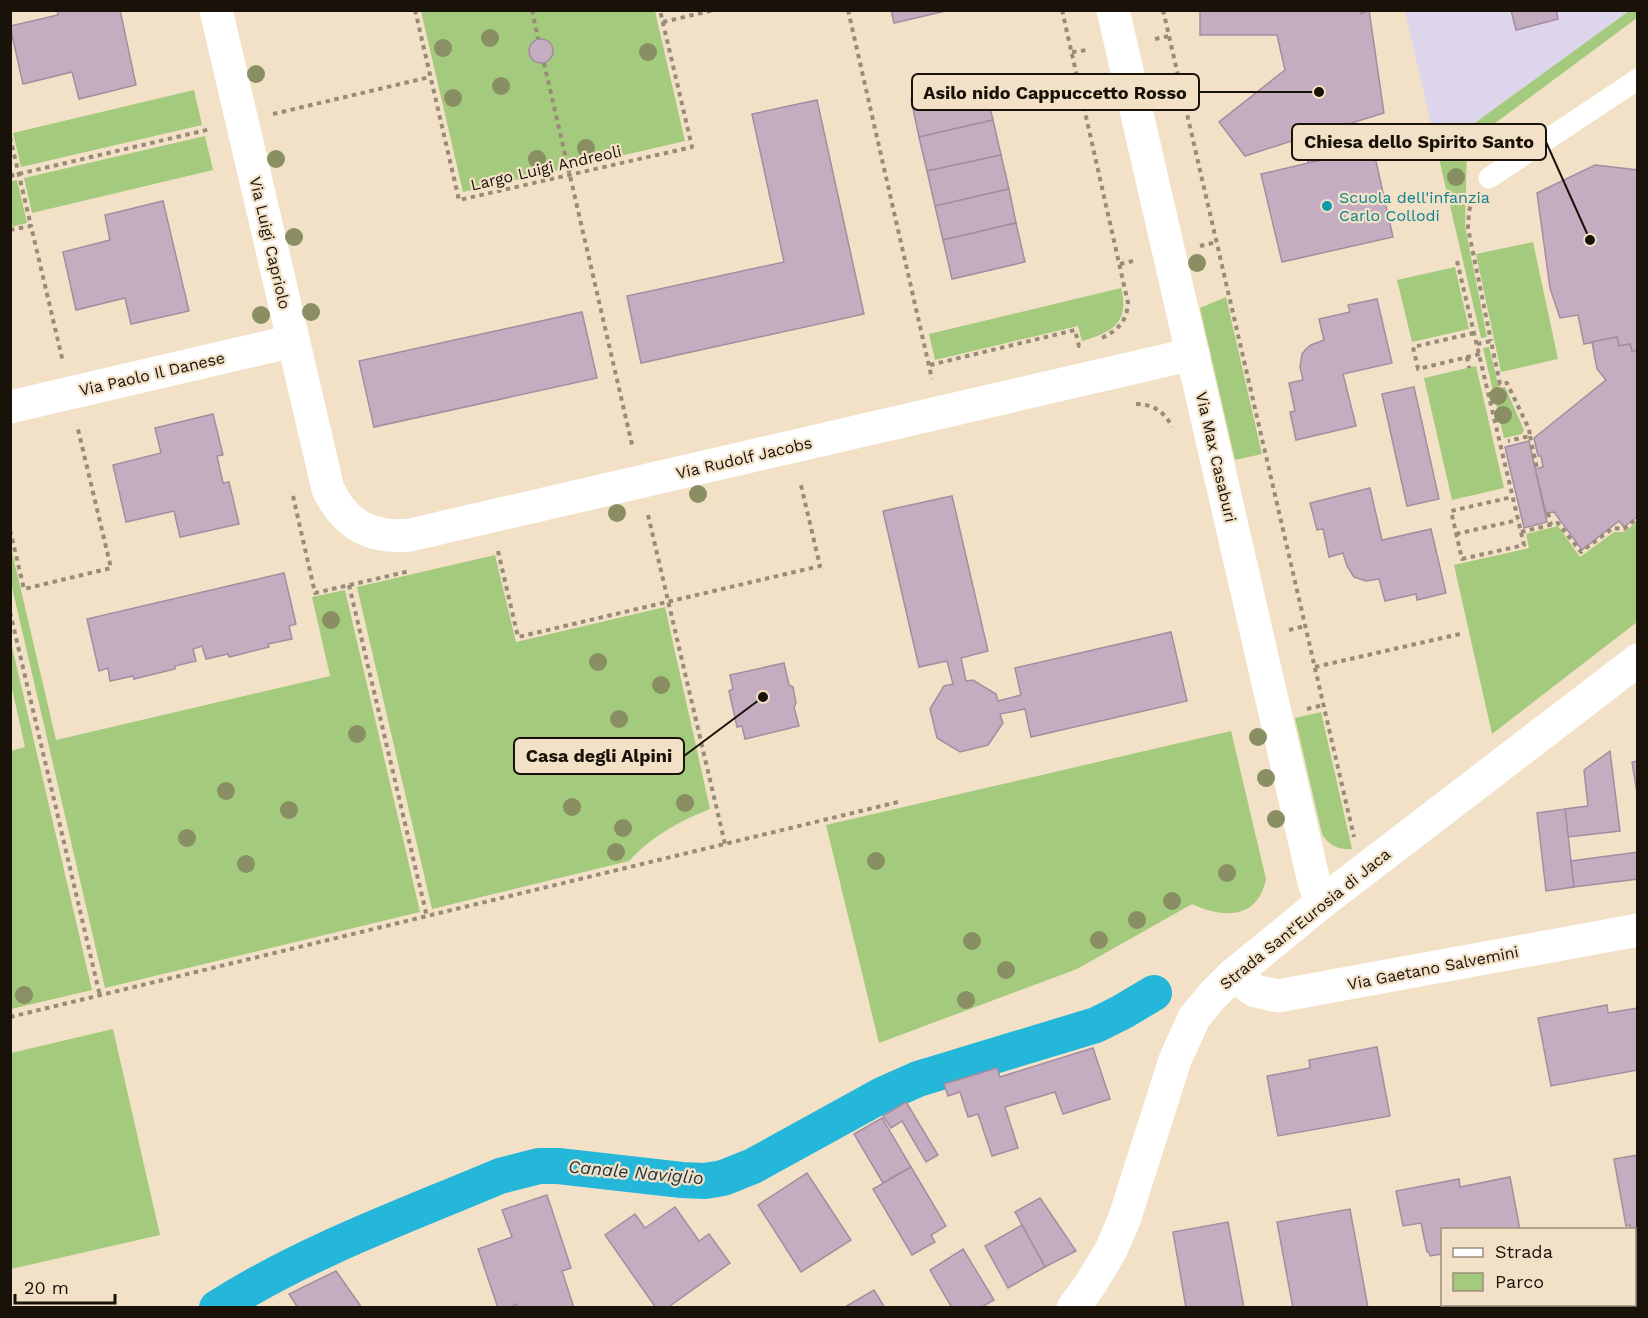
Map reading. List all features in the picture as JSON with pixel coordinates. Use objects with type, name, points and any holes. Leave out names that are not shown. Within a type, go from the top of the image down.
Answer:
[{"type":"street","name":"Via Luigi Capriolo","points":[[216,10],[324,475]]},
{"type":"street","name":"Via Max Casaburi","points":[[1113,10],[1314,882],[1322,903]]},
{"type":"street","name":"Via Paolo Il Danese","points":[[10,407],[293,341]]},
{"type":"street","name":"Via Rudolf Jacobs","points":[[324,475],[335,503],[356,525],[382,535],[410,535],[1193,354]]},
{"type":"street","name":"Strada Sant'Eurosia di Jaca","points":[[1078,1305],[1117,1236],[1165,1088],[1188,1030],[1203,1007],[1233,975],[1322,903],[1638,660]]},
{"type":"street","name":"Via Gaetano Salvemini","points":[[1233,975],[1255,991],[1278,996],[1638,930]]},
{"type":"lane","points":[[1489,178],[1638,79]]},
{"type":"path","name":"Largo Luigi Andreoli","points":[[415,10],[459,200],[692,147],[660,10]]},
{"type":"path","points":[[532,10],[538,39]]},
{"type":"path","points":[[663,22],[714,10]]},
{"type":"path","points":[[848,10],[933,378],[930,379]]},
{"type":"path","points":[[1062,10],[1128,303],[1127,315],[1121,325],[1098,340]]},
{"type":"path","points":[[1163,10],[1356,845]]},
{"type":"path","points":[[274,103],[278,124]]},
{"type":"path","points":[[10,137],[66,373]]},
{"type":"path","points":[[1489,178],[1474,195],[1468,219],[1500,384],[1507,383],[1529,429],[1538,469]]},
{"type":"path","points":[[10,230],[31,226]]},
{"type":"path","points":[[1457,261],[1524,545],[1462,559],[1451,511],[1512,497]]},
{"type":"path","points":[[930,365],[1075,330],[1079,346],[1089,343]]},
{"type":"path","points":[[1474,333],[1413,347],[1418,369],[1479,354]]},
{"type":"path","points":[[1477,344],[1491,341]]},
{"type":"path","points":[[1467,357],[1469,368]]},
{"type":"path","points":[[10,530],[24,588],[111,568],[77,424]]},
{"type":"path","points":[[1508,441],[1530,436]]},
{"type":"path","points":[[622,450],[644,445]]},
{"type":"path","points":[[498,551],[518,637],[820,566],[800,481]]},
{"type":"path","points":[[1548,513],[1551,525]]},
{"type":"path","points":[[1521,532],[1558,523],[1581,552],[1613,528],[1624,529],[1637,519]]},
{"type":"path","points":[[1456,534],[1518,520]]},
{"type":"path","points":[[349,585],[427,917]]},
{"type":"path","points":[[10,612],[100,996]]},
{"type":"path","points":[[1315,667],[1464,633]]},
{"type":"path","points":[[10,1017],[898,802]]},
{"type":"shaded area","points":[[1405,11],[1629,11],[1465,130],[1436,146]]},
{"type":"green space","points":[[421,11],[655,11],[685,141],[463,192]]},
{"type":"green space","points":[[1629,11],[1637,11],[1637,18],[1467,144],[1465,226],[1487,337],[1481,338],[1436,146],[1465,130]]},
{"type":"green space","points":[[194,90],[202,125],[21,167],[13,133]]},
{"type":"green space","points":[[205,136],[213,170],[32,213],[24,178]]},
{"type":"green space","points":[[17,180],[27,223],[11,227],[11,181]]},
{"type":"green space","points":[[1533,242],[1558,359],[1501,372],[1476,254]]},
{"type":"green space","points":[[1455,267],[1469,329],[1412,342],[1397,280]]},
{"type":"green space","points":[[1121,288],[1123,309],[1121,317],[1110,329],[1093,338],[1082,341],[1078,326],[935,360],[929,334]]},
{"type":"green space","points":[[1226,297],[1262,454],[1235,460],[1200,308]]},
{"type":"green space","points":[[1489,347],[1499,388],[1505,387],[1524,430],[1522,434],[1504,438],[1483,348]]},
{"type":"green space","points":[[1476,366],[1504,488],[1452,500],[1424,378]]},
{"type":"green space","points":[[1637,522],[1637,622],[1492,734],[1454,565],[1529,548],[1526,534],[1558,526],[1580,557],[1614,532],[1624,532]]},
{"type":"green space","points":[[10,543],[56,740],[330,676],[312,597],[345,590],[420,912],[105,988],[11,583]]},
{"type":"green space","points":[[495,555],[516,642],[665,607],[710,809],[666,830],[629,861],[432,909],[357,587]]},
{"type":"green space","points":[[10,638],[92,990],[11,1009],[11,751],[25,747],[11,684]]},
{"type":"green space","points":[[1321,712],[1352,849],[1335,846],[1328,842],[1322,834],[1295,718]]},
{"type":"green space","points":[[1231,731],[1266,879],[1256,902],[1238,912],[1227,913],[1204,909],[1192,904],[1077,969],[879,1043],[826,825]]},
{"type":"green space","points":[[113,1029],[160,1235],[11,1269],[11,1053]]},
{"type":"building","points":[[57,10],[120,10],[136,85],[79,99],[72,72],[23,84],[10,26],[58,15]]},
{"type":"building","points":[[891,10],[950,10],[894,23]]},
{"type":"building","points":[[1200,10],[1361,10],[1361,14],[1369,10],[1384,113],[1342,126],[1346,154],[1331,158],[1326,131],[1317,134],[1323,160],[1308,163],[1301,138],[1245,156],[1219,122],[1285,70],[1277,35],[1200,35]]},
{"type":"building","points":[[1511,10],[1556,10],[1558,19],[1516,30]]},
{"type":"building","points":[[541,39],[549,43],[553,51],[549,59],[541,63],[533,59],[529,51],[533,43]]},
{"type":"building","points":[[984,82],[993,120],[919,137],[911,99]]},
{"type":"building","points":[[817,100],[864,314],[641,363],[627,296],[784,262],[752,114]]},
{"type":"building","points":[[993,120],[1001,155],[927,171],[919,137]]},
{"type":"building","name":"Scuola dell'infanzia Carlo Collodi","points":[[1373,148],[1393,237],[1282,262],[1261,174]]},
{"type":"building","points":[[1001,155],[1009,189],[935,206],[927,171]]},
{"type":"building","points":[[1595,165],[1638,170],[1638,351],[1632,351],[1630,344],[1619,346],[1617,337],[1584,344],[1578,315],[1560,318],[1550,288],[1537,193]]},
{"type":"building","points":[[1009,189],[1016,223],[943,240],[935,206]]},
{"type":"building","points":[[163,201],[189,311],[131,324],[125,298],[76,310],[63,252],[110,240],[105,215]]},
{"type":"building","points":[[1016,223],[1025,262],[952,279],[943,240]]},
{"type":"building","points":[[1377,299],[1392,363],[1343,374],[1356,426],[1296,440],[1290,412],[1295,411],[1289,383],[1303,380],[1300,367],[1302,354],[1311,345],[1324,340],[1319,319],[1350,312],[1348,305]]},
{"type":"building","points":[[582,312],[597,378],[374,427],[359,361]]},
{"type":"building","points":[[1617,337],[1619,346],[1630,344],[1632,351],[1637,351],[1638,355],[1638,516],[1624,527],[1619,521],[1582,550],[1554,512],[1546,513],[1535,469],[1543,467],[1534,438],[1606,380],[1597,369],[1592,342]]},
{"type":"building","points":[[1414,387],[1439,499],[1407,506],[1382,394]]},
{"type":"building","points":[[213,414],[223,455],[217,456],[223,483],[229,482],[239,524],[180,537],[174,511],[126,522],[113,465],[161,453],[155,428]]},
{"type":"building","points":[[1529,441],[1547,522],[1524,528],[1505,447]]},
{"type":"building","points":[[1370,488],[1382,540],[1431,529],[1446,593],[1417,600],[1416,594],[1385,601],[1379,579],[1366,581],[1354,577],[1343,553],[1329,557],[1323,529],[1317,530],[1310,503]]},
{"type":"building","points":[[952,496],[988,651],[961,658],[966,681],[973,680],[996,694],[998,701],[1021,695],[1015,668],[1171,632],[1187,701],[1031,737],[1025,709],[1000,714],[1003,723],[988,745],[960,752],[937,738],[930,709],[944,686],[953,684],[947,661],[919,667],[883,511]]},
{"type":"building","points":[[284,573],[296,624],[289,626],[292,639],[229,657],[228,654],[206,659],[202,646],[193,649],[196,661],[175,666],[175,669],[134,679],[133,676],[110,681],[108,668],[99,671],[87,619]]},
{"type":"building","points":[[784,663],[789,685],[793,687],[796,703],[794,707],[799,726],[745,739],[742,726],[737,727],[729,691],[733,689],[730,675]]},
{"type":"building","points":[[1610,751],[1620,831],[1568,837],[1565,809],[1588,806],[1584,770]]},
{"type":"building","points":[[1638,761],[1638,799],[1632,762]]},
{"type":"building","points":[[1565,809],[1574,887],[1546,891],[1537,813]]},
{"type":"building","points":[[1638,852],[1638,879],[1574,887],[1571,861]]},
{"type":"building","points":[[1607,1005],[1608,1013],[1638,1008],[1638,1070],[1551,1086],[1538,1018]]},
{"type":"building","points":[[1377,1047],[1390,1116],[1278,1136],[1267,1076],[1310,1068],[1309,1060]]},
{"type":"building","points":[[1093,1048],[1110,1099],[1063,1114],[1055,1092],[1005,1107],[1018,1148],[992,1156],[978,1114],[968,1117],[960,1092],[948,1096],[944,1084],[997,1068],[1000,1077]]},
{"type":"building","points":[[906,1102],[938,1155],[926,1162],[902,1121],[891,1128],[883,1116]]},
{"type":"building","points":[[882,1118],[911,1167],[883,1183],[854,1134]]},
{"type":"building","points":[[1638,1155],[1638,1229],[1631,1228],[1630,1225],[1626,1226],[1614,1159]]},
{"type":"building","points":[[911,1167],[946,1226],[931,1235],[935,1242],[912,1255],[873,1189]]},
{"type":"building","points":[[807,1173],[851,1240],[801,1272],[758,1205]]},
{"type":"building","points":[[1510,1177],[1520,1228],[1441,1228],[1441,1254],[1430,1256],[1427,1252],[1421,1223],[1403,1226],[1396,1191],[1459,1179],[1460,1187]]},
{"type":"building","points":[[547,1195],[571,1268],[562,1271],[574,1308],[518,1308],[517,1304],[508,1308],[498,1308],[478,1249],[512,1237],[502,1210]]},
{"type":"building","points":[[1040,1198],[1076,1251],[1045,1267],[1015,1212]]},
{"type":"building","points":[[675,1207],[699,1241],[709,1234],[730,1263],[667,1308],[656,1308],[605,1235],[635,1214],[645,1228]]},
{"type":"building","points":[[1350,1209],[1368,1308],[1293,1308],[1277,1222]]},
{"type":"building","points":[[1228,1222],[1244,1308],[1186,1308],[1173,1232]]},
{"type":"building","points":[[1022,1225],[1045,1267],[1008,1288],[985,1246]]},
{"type":"building","points":[[963,1249],[994,1300],[980,1308],[952,1308],[930,1270]]},
{"type":"building","points":[[336,1271],[362,1308],[298,1308],[289,1294]]},
{"type":"building","points":[[874,1290],[885,1308],[845,1308],[845,1307]]},
{"type":"waterway","name":"Canale Naviglio","points":[[217,1308],[320,1252],[500,1176],[539,1166],[558,1166],[682,1180],[705,1181],[723,1178],[753,1166],[882,1095],[918,1079],[1096,1025],[1154,993]]},
{"type":"place","name":"Asilo nido Cappuccetto Rosso","points":[[1319,92]]},
{"type":"place","name":"Scuola dell'infanzia Carlo Collodi","points":[[1327,206]]},
{"type":"place","name":"Chiesa dello Spirito Santo","points":[[1590,240]]},
{"type":"place","name":"Casa degli Alpini","points":[[763,697]]}]
